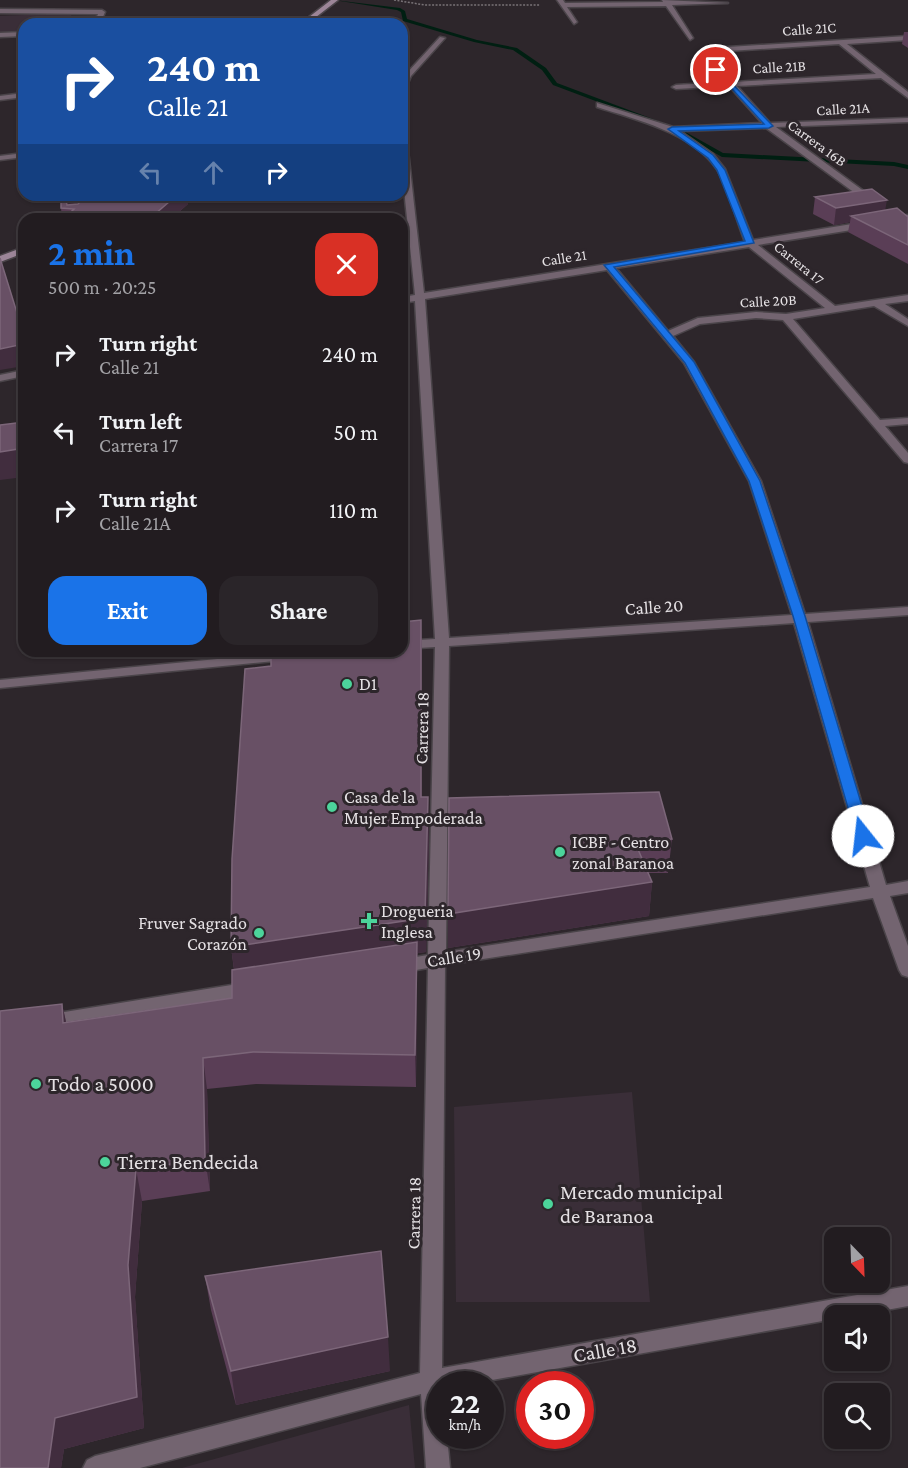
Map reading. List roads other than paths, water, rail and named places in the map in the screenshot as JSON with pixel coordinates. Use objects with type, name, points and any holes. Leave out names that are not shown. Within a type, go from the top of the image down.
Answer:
[{"type":"main road","points":[[311,18],[333,2]]},
{"type":"main road","points":[[0,259],[18,252]]},
{"type":"street","points":[[561,2],[725,3]]},
{"type":"street","points":[[561,2],[574,22]]},
{"type":"street","points":[[667,3],[690,38]]},
{"type":"street","points":[[0,11],[102,12],[100,18]]},
{"type":"street","points":[[0,35],[18,34]]},
{"type":"street","points":[[408,75],[442,38]]},
{"type":"street","name":"Calle 21C","points":[[712,50],[840,40],[908,38]]},
{"type":"street","points":[[840,40],[908,96]]},
{"type":"street","name":"Carrera 16B","points":[[712,50],[702,54],[702,58],[730,83],[769,126],[879,206]]},
{"type":"street","name":"Calle 21B","points":[[676,87],[884,76]]},
{"type":"street","points":[[0,98],[18,96]]},
{"type":"street","name":"Carrera 17","points":[[600,105],[672,129],[711,156],[721,170],[750,243],[832,309]]},
{"type":"street","name":"Calle 21A","points":[[672,129],[908,120]]},
{"type":"street","points":[[0,158],[18,156]]},
{"type":"street","name":"Carrera 18","points":[[408,188],[420,297],[442,641],[430,1371]]},
{"type":"street","points":[[889,212],[903,218],[908,225]]},
{"type":"street","name":"Calle 21","points":[[408,299],[903,218]]},
{"type":"street","points":[[608,265],[689,362],[754,481],[799,616],[879,890],[908,970]]},
{"type":"street","name":"Calle 20B","points":[[667,335],[698,321],[756,315],[786,317],[908,298]]},
{"type":"street","points":[[876,303],[908,323]]},
{"type":"street","points":[[786,317],[879,423],[908,460]]},
{"type":"street","points":[[0,378],[18,374]]},
{"type":"street","points":[[879,423],[908,422]]},
{"type":"street","name":"Calle 20","points":[[408,644],[799,616],[908,611]]},
{"type":"street","points":[[0,684],[274,657]]},
{"type":"street","name":"Calle 19","points":[[385,968],[908,887]]},
{"type":"street","points":[[23,1025],[268,986]]},
{"type":"street","name":"Calle 18","points":[[486,1371],[908,1296]]},
{"type":"street","name":"Calle 18","points":[[95,1468],[426,1382]]},
{"type":"street","name":"Carrera 18","points":[[436,1449],[438,1468]]},
{"type":"waterway","points":[[336,0],[398,9],[403,11],[405,18]]},
{"type":"waterway","points":[[408,21],[476,41],[515,49],[544,69],[555,84],[680,131],[722,155],[894,164],[908,167]]},
{"type":"place","name":"D1","points":[[347,684]]},
{"type":"place","name":"Casa de la Mujer Empoderada","points":[[332,807]]},
{"type":"place","name":"ICBF - Centro zonal Baranoa","points":[[560,852]]},
{"type":"place","name":"Drogueria Inglesa","points":[[369,921]]},
{"type":"place","name":"Fruver Sagrado Corazón","points":[[259,933]]},
{"type":"place","name":"Todo a 5000","points":[[36,1084]]},
{"type":"place","name":"Tierra Bendecida","points":[[105,1162]]},
{"type":"place","name":"Mercado municipal de Baranoa","points":[[548,1204]]}]
